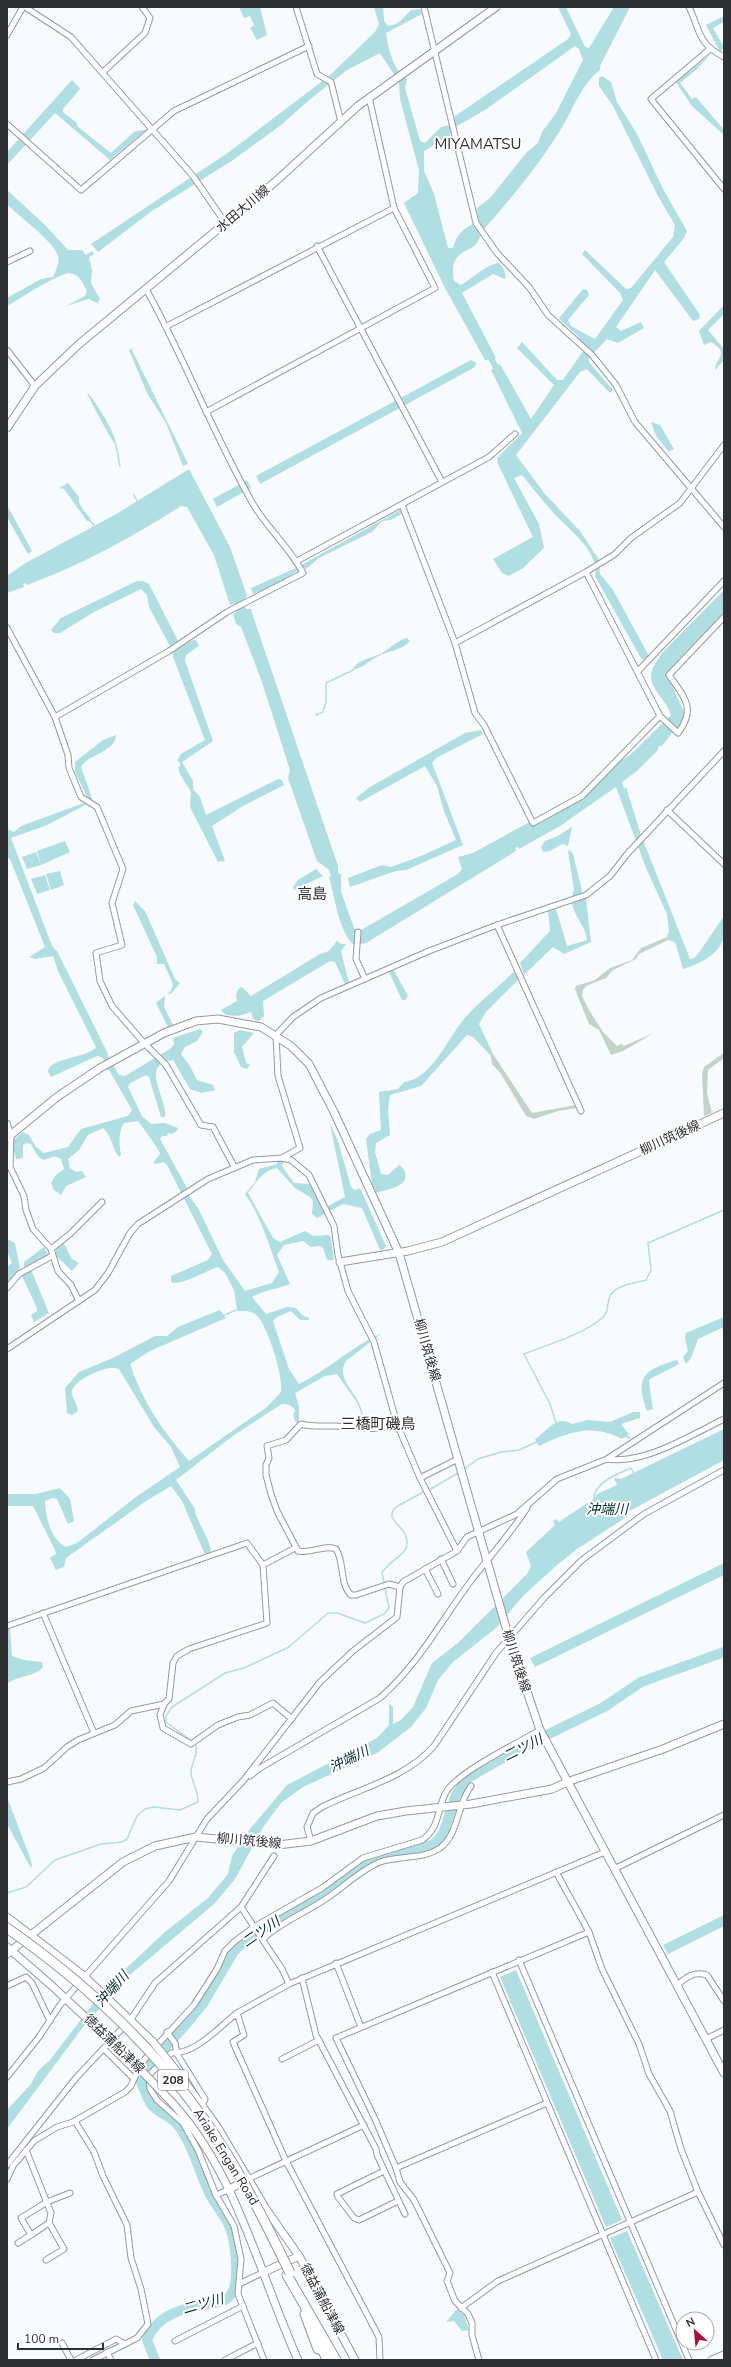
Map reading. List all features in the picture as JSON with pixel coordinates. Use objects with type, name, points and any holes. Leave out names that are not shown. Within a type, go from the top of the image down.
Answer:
[{"type":"highway","name":"Ariake Engan Road","points":[[7,1928],[40,1951],[112,2013],[178,2086],[220,2143],[237,2172],[289,2274],[328,2360]]},
{"type":"highway","name":"Ariake Engan Road","points":[[7,1931],[72,1981],[110,2016],[176,2088],[213,2139],[238,2179],[289,2274]]},
{"type":"highway","points":[[297,2291],[321,2360]]},
{"type":"highway","points":[[297,2291],[336,2360]]},
{"type":"main road","name":"水田大川線","points":[[7,428],[35,386],[78,344],[226,224],[369,97],[496,7]]},
{"type":"main road","points":[[9,1137],[57,1097],[100,1068],[144,1043],[183,1025],[196,1021],[218,1019],[261,1027],[276,1035],[297,1051],[314,1073],[399,1253],[340,1262]]},
{"type":"main road","name":"柳川筑後線","points":[[567,1782],[540,1730],[508,1635],[399,1253],[426,1247],[462,1234],[724,1113]]},
{"type":"main road","name":"柳川筑後線","points":[[9,1950],[129,1859],[155,1846],[196,1837],[278,1845],[311,1842],[377,1816],[429,1808],[471,1804],[552,1789],[567,1782],[663,1749],[724,1724]]},
{"type":"main road","points":[[567,1782],[724,2073]]},
{"type":"main road","name":"徳益蒲船津線","points":[[7,1917],[29,1936],[86,1978],[128,2016],[153,2042],[179,2074],[218,2128],[266,2209],[299,2256],[355,2360]]},
{"type":"main road","name":"徳益蒲船津線","points":[[9,1950],[67,1999],[132,2061],[189,2122],[228,2190],[264,2272],[298,2360]]},
{"type":"main road","points":[[228,2190],[248,2179]]},
{"type":"main road","points":[[264,2272],[299,2256]]},
{"type":"main road","points":[[712,2360],[724,2355]]},
{"type":"street","points":[[7,35],[24,7],[70,37],[103,72],[198,183],[226,224]]},
{"type":"street","points":[[103,72],[145,33],[150,18],[142,7]]},
{"type":"street","points":[[296,7],[317,74],[331,82],[341,122]]},
{"type":"street","points":[[424,7],[476,223],[497,253],[529,287],[548,315],[592,355],[616,385],[636,422],[724,527]]},
{"type":"street","points":[[689,7],[701,37],[710,49],[724,57]]},
{"type":"street","points":[[7,124],[82,190],[174,111],[309,46]]},
{"type":"street","points":[[710,49],[651,99],[724,189]]},
{"type":"street","points":[[206,412],[435,288],[394,208],[369,97]]},
{"type":"street","points":[[167,326],[317,246],[349,232],[394,208]]},
{"type":"street","points":[[317,246],[442,482]]},
{"type":"street","points":[[7,262],[30,251]]},
{"type":"street","points":[[54,717],[169,651],[226,612],[303,573],[297,561],[252,501],[206,412],[167,326],[146,289]]},
{"type":"street","points":[[7,350],[35,386]]},
{"type":"street","points":[[297,561],[489,457],[515,434]]},
{"type":"street","points":[[455,643],[588,570],[670,512],[680,502],[690,487],[724,445]]},
{"type":"street","points":[[402,505],[455,643],[475,713],[484,725],[533,823],[586,793],[660,716]]},
{"type":"street","points":[[588,570],[660,716],[678,733],[688,718],[686,700],[668,675],[724,616]]},
{"type":"street","points":[[638,671],[724,581]]},
{"type":"street","points":[[7,628],[54,717],[68,755],[69,768],[81,797],[97,807],[123,869],[112,903],[122,945],[96,953],[100,981],[112,1006],[144,1043],[164,1062],[201,1125],[212,1127],[234,1168]]},
{"type":"street","points":[[282,1158],[300,1148],[278,1076],[276,1035],[280,1028],[308,1006],[429,951],[497,925],[570,902],[586,895],[610,876],[630,850],[724,751]]},
{"type":"street","points":[[667,810],[724,864]]},
{"type":"street","points":[[497,925],[581,1111]]},
{"type":"street","points":[[358,932],[359,944],[356,959],[365,979]]},
{"type":"street","points":[[7,1123],[10,1168],[24,1196],[26,1210],[33,1229],[51,1249],[58,1271],[71,1285],[78,1301]]},
{"type":"street","points":[[7,1349],[95,1290],[108,1273],[130,1232],[138,1224],[208,1179],[253,1160],[282,1158],[291,1160],[309,1175],[334,1226],[340,1262],[348,1291],[374,1342],[397,1424],[424,1487],[457,1551]]},
{"type":"street","points":[[51,1249],[70,1234],[102,1202]]},
{"type":"street","points":[[7,1288],[19,1274],[52,1256]]},
{"type":"street","points":[[243,1782],[320,1682],[338,1663],[397,1617],[400,1587],[409,1578],[457,1551],[467,1536],[516,1514],[557,1479],[607,1459],[724,1383]]},
{"type":"street","points":[[607,1459],[620,1461],[663,1448],[724,1419]]},
{"type":"street","points":[[397,1424],[370,1430],[333,1426],[314,1428],[301,1424],[286,1440],[267,1446],[269,1458],[266,1465],[266,1475],[271,1494],[295,1548],[303,1552],[314,1552],[330,1547],[336,1549],[344,1570],[344,1584],[351,1595],[356,1595],[389,1584],[400,1587]]},
{"type":"street","points":[[420,1478],[459,1462]]},
{"type":"street","points":[[311,1842],[307,1827],[313,1813],[322,1807],[398,1774],[423,1759],[434,1746],[508,1635],[582,1560],[606,1540],[644,1514],[724,1470]]},
{"type":"street","points":[[7,2077],[67,1999],[169,1882],[207,1819],[243,1782],[260,1768],[380,1698],[410,1667],[474,1577],[488,1566],[529,1504]]},
{"type":"street","points":[[7,1626],[244,1543],[248,1544],[263,1566],[267,1623],[189,1649],[177,1656],[173,1663],[169,1699],[164,1704],[160,1716],[163,1728],[191,1744],[218,1725],[238,1717],[250,1715],[273,1703],[292,1719]]},
{"type":"street","points":[[263,1566],[295,1548]]},
{"type":"street","points":[[441,1559],[453,1584]]},
{"type":"street","points":[[425,1569],[438,1594]]},
{"type":"street","points":[[43,1613],[94,1733]]},
{"type":"street","points":[[7,1782],[21,1779],[44,1768],[67,1746],[115,1725],[131,1711],[164,1704]]},
{"type":"street","points":[[7,2179],[13,2166],[34,2141],[57,2127],[75,2121],[125,2092],[134,2079],[139,2067],[167,2032],[194,2005],[226,1951],[235,1941],[254,1927],[322,1888],[371,1855],[422,1840],[430,1834],[436,1824],[446,1792],[468,1772],[540,1730]]},
{"type":"street","points":[[263,1939],[330,1896],[361,1872],[376,1864],[395,1858],[429,1853],[439,1849],[446,1842],[471,1786]]},
{"type":"street","points":[[614,1869],[724,1815]]},
{"type":"street","points":[[264,2360],[238,2294],[241,2259],[234,2226],[216,2195],[198,2150],[183,2124],[157,2100],[150,2089],[149,2075],[171,2053],[177,2054],[194,2048],[237,2013],[289,1984],[336,1963],[605,1852]]},
{"type":"street","points":[[371,1855],[376,1864]]},
{"type":"street","points":[[7,2165],[75,2079],[104,2049],[109,2040],[154,1983],[241,1907],[274,1856]]},
{"type":"street","points":[[556,1872],[589,1932],[602,1969],[639,2044],[649,2074],[670,2111],[681,2149],[698,2192],[724,2244]]},
{"type":"street","points":[[241,1907],[263,1939],[289,1984]]},
{"type":"street","points":[[479,2360],[472,2335],[472,2323],[455,2301],[447,2281],[450,2273],[414,2200],[400,2182],[396,2168],[336,2038],[519,1960],[589,1932]]},
{"type":"street","points":[[519,1960],[689,2360]]},
{"type":"street","points":[[336,1963],[361,2027]]},
{"type":"street","points":[[492,1972],[656,2360]]},
{"type":"street","points":[[677,1985],[692,1974],[700,1972],[708,1975],[724,2001]]},
{"type":"street","points":[[7,1986],[26,1977],[32,1983],[50,2021]]},
{"type":"street","points":[[302,1978],[316,2035],[376,2149],[384,2171],[405,2214]]},
{"type":"street","points":[[237,2013],[244,2035],[233,2042],[286,2161],[379,2337],[380,2360]]},
{"type":"street","points":[[706,2039],[724,2030]]},
{"type":"street","points":[[167,2032],[175,2044],[177,2054],[205,2099],[202,2106]]},
{"type":"street","points":[[282,2059],[319,2040]]},
{"type":"street","points":[[104,2049],[134,2079]]},
{"type":"street","points":[[396,2168],[547,2103]]},
{"type":"street","points":[[75,2121],[94,2152],[103,2176],[127,2226],[131,2258],[141,2289],[148,2324],[137,2338],[93,2360]]},
{"type":"street","points":[[248,2179],[364,2125]]},
{"type":"street","points":[[26,2150],[51,2213],[49,2223],[64,2249],[46,2260]]},
{"type":"street","points":[[384,2171],[337,2194],[338,2197],[354,2218],[359,2220],[398,2201]]},
{"type":"street","points":[[216,2195],[228,2190]]},
{"type":"street","points":[[461,2308],[498,2280],[698,2192]]},
{"type":"street","points":[[31,2235],[21,2218],[47,2202],[70,2193]]},
{"type":"street","points":[[18,2243],[49,2223]]},
{"type":"street","points":[[239,2284],[264,2272]]},
{"type":"street","points":[[175,2341],[243,2306]]},
{"type":"street","points":[[62,2343],[73,2360],[116,2339],[125,2344]]},
{"type":"street","points":[[225,2360],[258,2343]]},
{"type":"street","points":[[107,2352],[111,2360]]},
{"type":"green space","points":[[667,937],[668,940],[639,954],[636,959],[613,970],[606,978],[586,986],[583,990],[582,996],[589,1010],[603,1032],[617,1046],[621,1044],[624,1046],[654,1033],[623,1051],[611,1055],[599,1030],[589,1024],[575,989],[576,986],[595,980],[610,968],[632,960],[641,948]]},
{"type":"green space","points":[[724,1053],[724,1058],[708,1070],[707,1093],[712,1113],[704,1116],[702,1074],[704,1067]]},
{"type":"green space","points":[[493,1054],[532,1113],[576,1105],[578,1108],[558,1111],[534,1119],[526,1116],[501,1074],[492,1064],[491,1056]]},
{"type":"water","points":[[239,7],[260,7],[267,35],[257,40],[250,28],[254,25],[250,16],[244,18]]},
{"type":"water","points":[[374,7],[383,7],[384,21],[388,26],[396,24],[411,10],[420,9],[422,14],[386,33],[392,58],[398,70],[407,79],[405,88],[420,141],[425,143],[441,127],[449,125],[454,121],[455,116],[568,39],[571,34],[558,7],[566,7],[585,47],[589,48],[614,7],[630,7],[600,66],[600,70],[582,90],[561,129],[544,155],[484,229],[482,227],[478,231],[480,236],[477,242],[458,256],[455,262],[453,270],[454,281],[461,285],[483,269],[498,263],[504,270],[505,279],[493,274],[462,293],[496,358],[490,361],[485,360],[445,288],[404,203],[418,193],[419,170],[400,99],[399,82],[380,53],[347,70],[281,125],[233,160],[152,211],[98,252],[91,244],[229,152],[329,76],[375,32],[379,24]],"holes":[[[575,46],[579,49],[583,60],[556,113],[542,132],[538,143],[527,152],[490,198],[477,208],[479,223],[476,228],[473,224],[466,228],[458,236],[453,248],[448,248],[434,194],[424,171],[424,151],[450,136],[452,129],[485,110]]]},
{"type":"water","points":[[724,16],[724,22],[713,28],[724,47],[720,52],[706,25]]},
{"type":"water","points":[[711,54],[697,69],[680,83],[692,99],[696,97],[724,130],[724,135],[692,106],[676,82]]},
{"type":"water","points":[[602,76],[611,82],[617,102],[637,134],[663,189],[687,231],[684,238],[664,262],[700,315],[699,319],[693,321],[655,270],[616,327],[621,331],[641,322],[644,328],[618,343],[607,339],[589,358],[589,362],[613,390],[610,393],[587,369],[580,372],[516,455],[545,494],[580,531],[599,560],[600,574],[613,590],[649,656],[642,660],[595,576],[595,566],[587,548],[547,506],[522,475],[514,478],[539,524],[544,548],[523,568],[509,576],[502,573],[493,559],[533,537],[497,462],[497,458],[522,433],[491,370],[500,364],[531,419],[554,385],[517,348],[522,342],[557,380],[563,380],[586,347],[576,334],[559,319],[560,317],[583,289],[587,290],[589,295],[568,320],[571,326],[595,339],[623,300],[620,293],[582,254],[585,250],[626,289],[631,288],[673,237],[675,225],[658,196],[613,106],[599,86],[599,78]]},
{"type":"water","points":[[72,80],[80,89],[63,109],[63,112],[77,123],[78,127],[111,153],[134,132],[147,129],[110,160],[55,113],[7,165],[7,152]]},
{"type":"water","points":[[7,190],[44,224],[68,250],[82,250],[86,255],[92,251],[94,254],[89,257],[92,270],[91,283],[100,299],[97,303],[89,299],[66,306],[85,296],[87,291],[78,277],[72,273],[68,273],[44,284],[7,306],[7,298],[41,279],[53,277],[57,266],[58,256],[50,243],[7,204]]},
{"type":"water","points":[[724,305],[724,314],[708,330],[724,349],[724,360],[715,370],[721,353],[720,350],[711,342],[704,345],[699,331]]},
{"type":"water","points":[[133,348],[132,350],[188,464],[183,466],[166,423],[147,393],[129,350]]},
{"type":"water","points":[[471,360],[476,363],[475,367],[260,484],[256,476]]},
{"type":"water","points":[[87,393],[94,401],[113,434],[116,445],[106,430]]},
{"type":"water","points":[[651,422],[660,425],[674,449],[669,452],[656,436]]},
{"type":"water","points":[[189,469],[230,547],[247,596],[243,601],[246,609],[251,609],[338,866],[338,873],[341,874],[341,892],[356,933],[458,874],[462,869],[458,857],[473,853],[582,793],[605,769],[629,756],[671,715],[669,709],[652,682],[651,676],[654,666],[661,654],[724,590],[724,612],[666,673],[685,714],[681,725],[675,729],[661,747],[659,745],[658,750],[637,771],[622,782],[624,788],[626,787],[641,835],[690,959],[694,958],[698,954],[724,916],[724,936],[722,943],[718,948],[708,958],[683,969],[675,942],[668,940],[667,937],[669,931],[667,914],[646,868],[616,787],[560,826],[519,849],[518,847],[515,848],[516,851],[366,943],[354,945],[349,939],[341,923],[329,877],[331,876],[329,870],[317,861],[288,778],[290,770],[262,682],[241,627],[236,624],[233,614],[236,613],[234,604],[230,605],[214,555],[187,507],[181,506],[144,529],[67,569],[27,585],[25,583],[23,584],[24,587],[7,593],[7,576],[24,564],[118,513]]},
{"type":"water","points":[[247,480],[251,488],[217,507],[213,499]]},
{"type":"water","points":[[68,483],[79,497],[79,503],[82,509],[91,519],[87,521],[64,489],[59,488]]},
{"type":"water","points":[[7,505],[32,551],[28,554],[8,519]]},
{"type":"water","points":[[400,510],[403,513],[391,520],[382,521],[372,532],[319,558],[306,569],[303,567],[279,583],[253,594],[251,588],[296,568]]},
{"type":"water","points":[[137,581],[143,581],[149,584],[178,641],[170,646],[149,607],[147,595],[141,589],[94,612],[60,633],[54,633],[51,630],[61,618]]},
{"type":"water","points":[[407,638],[410,641],[406,645],[380,655],[353,670],[361,661],[379,655],[403,639]]},
{"type":"water","points":[[193,640],[196,640],[199,646],[186,655],[185,661],[213,741],[182,762],[193,781],[193,789],[200,797],[206,815],[278,779],[282,780],[284,785],[243,806],[212,826],[225,861],[218,862],[190,807],[191,792],[180,774],[178,767],[180,767],[180,762],[177,761],[181,754],[205,740],[173,657],[173,652]]},
{"type":"water","points":[[481,730],[483,734],[436,758],[432,763],[463,845],[406,870],[396,871],[350,887],[348,878],[382,865],[391,867],[421,856],[456,840],[444,811],[437,786],[425,766],[360,802],[356,798],[370,787],[465,733]]},
{"type":"water","points":[[116,735],[115,741],[112,745],[89,759],[81,767],[93,801],[47,825],[11,838],[52,946],[57,951],[108,1054],[101,1057],[97,1056],[51,1077],[48,1072],[50,1067],[55,1063],[92,1051],[96,1047],[58,971],[53,956],[35,959],[29,957],[45,947],[10,859],[7,857],[7,829],[14,832],[21,826],[84,803],[88,799],[75,772],[75,762],[103,740]]},
{"type":"water","points":[[572,827],[568,846],[562,844],[550,851],[543,852],[541,847],[545,841],[558,836]]},
{"type":"water","points":[[65,841],[70,852],[41,865],[37,851]]},
{"type":"water","points":[[570,850],[573,854],[582,891],[586,899],[591,942],[564,954],[553,947],[524,975],[520,963],[550,931],[548,911],[556,909],[567,946],[587,940],[586,934],[572,903],[574,890],[568,851]]},
{"type":"water","points":[[36,852],[41,865],[27,869],[22,857]]},
{"type":"water","points":[[316,869],[323,876],[294,890],[293,887],[298,880]]},
{"type":"water","points":[[60,871],[64,885],[51,890],[46,874]]},
{"type":"water","points":[[45,875],[50,890],[37,894],[31,879]]},
{"type":"water","points":[[135,901],[145,911],[175,979],[180,983],[172,993],[167,995],[171,991],[173,984],[164,964],[157,964],[157,957],[133,905]]},
{"type":"water","points":[[337,941],[341,944],[346,944],[341,951],[349,983],[345,984],[335,962],[330,961],[263,1001],[264,1016],[259,1021],[254,1020],[251,1012],[238,1016],[226,1015],[221,1010],[237,1001],[236,994],[239,988],[242,987],[251,996],[320,954],[329,951]]},
{"type":"water","points":[[393,969],[408,996],[405,1000],[402,1000],[389,972]]},
{"type":"water","points":[[515,970],[519,979],[486,1012],[479,1024],[493,1054],[491,1056],[473,1037],[467,1035],[421,1086],[390,1095],[388,1109],[390,1135],[376,1143],[375,1152],[381,1174],[388,1175],[399,1165],[404,1170],[405,1178],[404,1182],[400,1185],[376,1193],[372,1184],[366,1139],[370,1134],[381,1130],[379,1092],[398,1089],[404,1082],[423,1074],[438,1057],[464,1019]]},
{"type":"water","points":[[165,996],[164,1007],[173,1025],[168,1027],[156,1003]]},
{"type":"water","points":[[200,1029],[203,1032],[197,1041],[185,1047],[181,1054],[190,1066],[197,1080],[213,1085],[215,1090],[201,1093],[190,1089],[173,1060],[163,1063],[157,1068],[156,1075],[165,1110],[165,1117],[161,1117],[149,1077],[146,1075],[130,1083],[128,1087],[142,1116],[151,1124],[165,1123],[178,1128],[177,1131],[171,1134],[168,1133],[167,1136],[162,1136],[160,1139],[187,1188],[185,1190],[198,1208],[223,1260],[245,1291],[272,1283],[279,1272],[261,1222],[245,1194],[255,1182],[259,1169],[277,1164],[277,1160],[284,1162],[282,1166],[294,1183],[310,1184],[322,1209],[345,1197],[330,1124],[338,1141],[351,1187],[355,1190],[359,1188],[361,1190],[386,1246],[384,1249],[380,1250],[362,1208],[343,1204],[317,1218],[312,1214],[313,1201],[310,1197],[295,1188],[277,1168],[272,1169],[260,1177],[248,1193],[273,1238],[280,1242],[305,1231],[313,1236],[329,1235],[331,1238],[334,1260],[327,1260],[323,1248],[320,1246],[311,1247],[303,1241],[284,1245],[277,1255],[290,1284],[259,1293],[252,1297],[266,1314],[287,1307],[296,1308],[302,1315],[309,1318],[309,1320],[300,1320],[291,1311],[277,1317],[273,1321],[289,1369],[299,1384],[320,1372],[360,1344],[382,1333],[346,1361],[343,1367],[346,1383],[360,1405],[364,1422],[358,1404],[337,1374],[325,1376],[295,1393],[299,1407],[299,1421],[296,1423],[293,1415],[295,1411],[292,1406],[282,1404],[234,1435],[176,1480],[195,1509],[209,1543],[211,1555],[206,1557],[182,1501],[171,1486],[146,1501],[66,1558],[64,1567],[56,1570],[50,1558],[56,1554],[55,1550],[33,1506],[7,1506],[7,1494],[36,1494],[60,1488],[70,1499],[74,1521],[68,1524],[57,1499],[53,1498],[45,1501],[50,1527],[56,1539],[66,1547],[77,1543],[136,1497],[180,1467],[171,1447],[154,1427],[119,1369],[104,1369],[78,1382],[72,1391],[77,1406],[77,1412],[72,1415],[67,1413],[65,1388],[79,1372],[113,1358],[155,1336],[167,1336],[178,1327],[220,1310],[226,1318],[150,1351],[130,1364],[141,1391],[154,1416],[170,1439],[189,1461],[267,1407],[281,1392],[280,1375],[274,1351],[265,1328],[255,1314],[248,1311],[237,1311],[234,1290],[225,1273],[218,1267],[181,1282],[171,1282],[171,1276],[208,1260],[212,1254],[167,1165],[164,1162],[154,1164],[160,1153],[138,1121],[124,1123],[120,1135],[119,1143],[121,1155],[119,1157],[103,1128],[88,1135],[79,1150],[68,1159],[70,1168],[76,1172],[82,1171],[86,1177],[66,1186],[61,1195],[54,1190],[51,1183],[55,1176],[64,1169],[61,1159],[52,1157],[43,1160],[36,1153],[31,1144],[27,1143],[23,1145],[23,1158],[16,1159],[14,1152],[7,1152],[7,1146],[13,1144],[14,1139],[23,1132],[29,1135],[36,1147],[44,1153],[68,1147],[81,1129],[128,1116],[132,1110],[108,1068],[113,1065],[119,1075],[125,1076],[170,1049],[174,1044],[173,1038]]},
{"type":"water","points":[[240,1030],[254,1033],[242,1047],[246,1063],[250,1065],[247,1069],[241,1067],[234,1052],[234,1033]]},
{"type":"water","points":[[7,1239],[15,1243],[20,1269],[7,1285],[7,1267],[12,1263],[7,1251]]},
{"type":"water","points":[[63,1242],[72,1259],[79,1263],[72,1271],[55,1255],[57,1247]]},
{"type":"water","points":[[44,1247],[48,1255],[29,1267],[24,1267],[24,1262]]},
{"type":"water","points":[[31,1270],[49,1313],[34,1322],[31,1315],[37,1311],[37,1308],[21,1274]]},
{"type":"water","points":[[724,1317],[724,1327],[698,1339],[691,1358],[686,1364],[683,1357],[688,1351],[685,1338],[686,1333]]},
{"type":"water","points":[[677,1360],[679,1364],[650,1379],[649,1383],[653,1409],[647,1411],[642,1390],[642,1383],[645,1376],[656,1367]]},
{"type":"water","points":[[633,1412],[640,1412],[640,1418],[621,1424],[629,1434],[622,1439],[611,1434],[590,1430],[570,1433],[539,1446],[535,1439],[557,1422],[566,1421],[572,1424],[588,1420],[610,1422]]},
{"type":"water","name":"沖端川","points":[[724,1429],[724,1460],[624,1514],[625,1517],[622,1520],[577,1549],[557,1565],[524,1595],[496,1628],[453,1662],[438,1680],[426,1708],[411,1727],[377,1753],[303,1787],[281,1803],[264,1826],[235,1879],[214,1904],[118,1985],[111,1996],[83,2027],[7,2129],[7,2110],[31,2084],[38,2071],[50,2060],[105,1988],[165,1932],[208,1898],[228,1874],[232,1856],[250,1829],[287,1785],[377,1738],[389,1725],[389,1703],[393,1707],[393,1724],[401,1720],[413,1707],[432,1663],[459,1642],[527,1574],[531,1566],[526,1552],[555,1525],[553,1521],[556,1519],[559,1522],[596,1497],[597,1494],[617,1485],[614,1478],[621,1479]]},
{"type":"water","points":[[724,1563],[724,1575],[535,1667],[530,1658]]},
{"type":"water","points":[[7,1622],[10,1628],[12,1656],[24,1660],[42,1662],[43,1667],[36,1672],[11,1681],[7,1684]]},
{"type":"water","points":[[7,1797],[29,1855],[32,1865],[31,1868],[7,1824]]},
{"type":"water","points":[[724,1915],[724,1926],[668,1954],[663,1945]]},
{"type":"water","points":[[516,1970],[622,2220],[606,2227],[500,1977]]},
{"type":"water","points":[[627,2231],[675,2342],[675,2351],[679,2351],[683,2360],[663,2360],[610,2238]]},
{"type":"water","points":[[457,2309],[464,2315],[469,2330],[462,2331],[454,2321],[446,2322]]},
{"type":"waterway","points":[[489,354],[499,374]]},
{"type":"waterway","points":[[116,445],[120,466]]},
{"type":"waterway","points":[[134,495],[137,501]]},
{"type":"waterway","points":[[89,520],[94,525]]},
{"type":"waterway","points":[[316,715],[323,712],[326,702],[326,683],[353,670]]},
{"type":"waterway","points":[[105,1056],[110,1067]]},
{"type":"waterway","points":[[556,1423],[550,1404],[524,1354],[565,1339],[594,1324],[606,1313],[610,1296],[616,1289],[646,1280],[651,1270],[648,1243],[724,1210]]},
{"type":"waterway","points":[[225,1315],[236,1310]]},
{"type":"waterway","points":[[624,1435],[630,1438]]},
{"type":"waterway","points":[[463,1470],[478,1459],[501,1452],[519,1450],[539,1441]]},
{"type":"waterway","points":[[594,1500],[598,1488],[613,1476],[631,1468],[634,1474]]},
{"type":"waterway","points":[[429,1490],[458,1473]]},
{"type":"waterway","points":[[192,1741],[166,1722],[166,1716],[172,1707],[225,1673],[244,1668],[289,1647],[328,1613],[337,1613],[365,1623],[384,1614],[389,1608],[382,1573],[385,1568],[400,1556],[407,1547],[405,1534],[392,1517],[392,1512],[396,1507],[425,1491]]},
{"type":"waterway","name":"二ツ川","points":[[155,2360],[147,2340],[157,2324],[164,2318],[181,2310],[219,2302],[229,2297],[233,2291],[235,2282],[236,2260],[233,2237],[230,2228],[204,2182],[187,2139],[174,2121],[157,2110],[151,2104],[141,2082],[148,2065],[183,2028],[204,2002],[234,1951],[252,1936],[333,1887],[367,1861],[397,1851],[433,1845],[443,1834],[456,1795],[468,1778],[518,1749],[604,1707],[641,1682],[724,1652]]},
{"type":"waterway","points":[[7,1893],[26,1887],[55,1860],[101,1844],[122,1842],[127,1839],[137,1816],[145,1809],[154,1807],[180,1810],[198,1802],[191,1774],[196,1755],[195,1744]]},
{"type":"district","name":"MIYAMATSU","points":[[478,144]]},
{"type":"district","name":"高島","points":[[312,894]]},
{"type":"district","name":"三橋町磯鳥","points":[[378,1424]]}]
